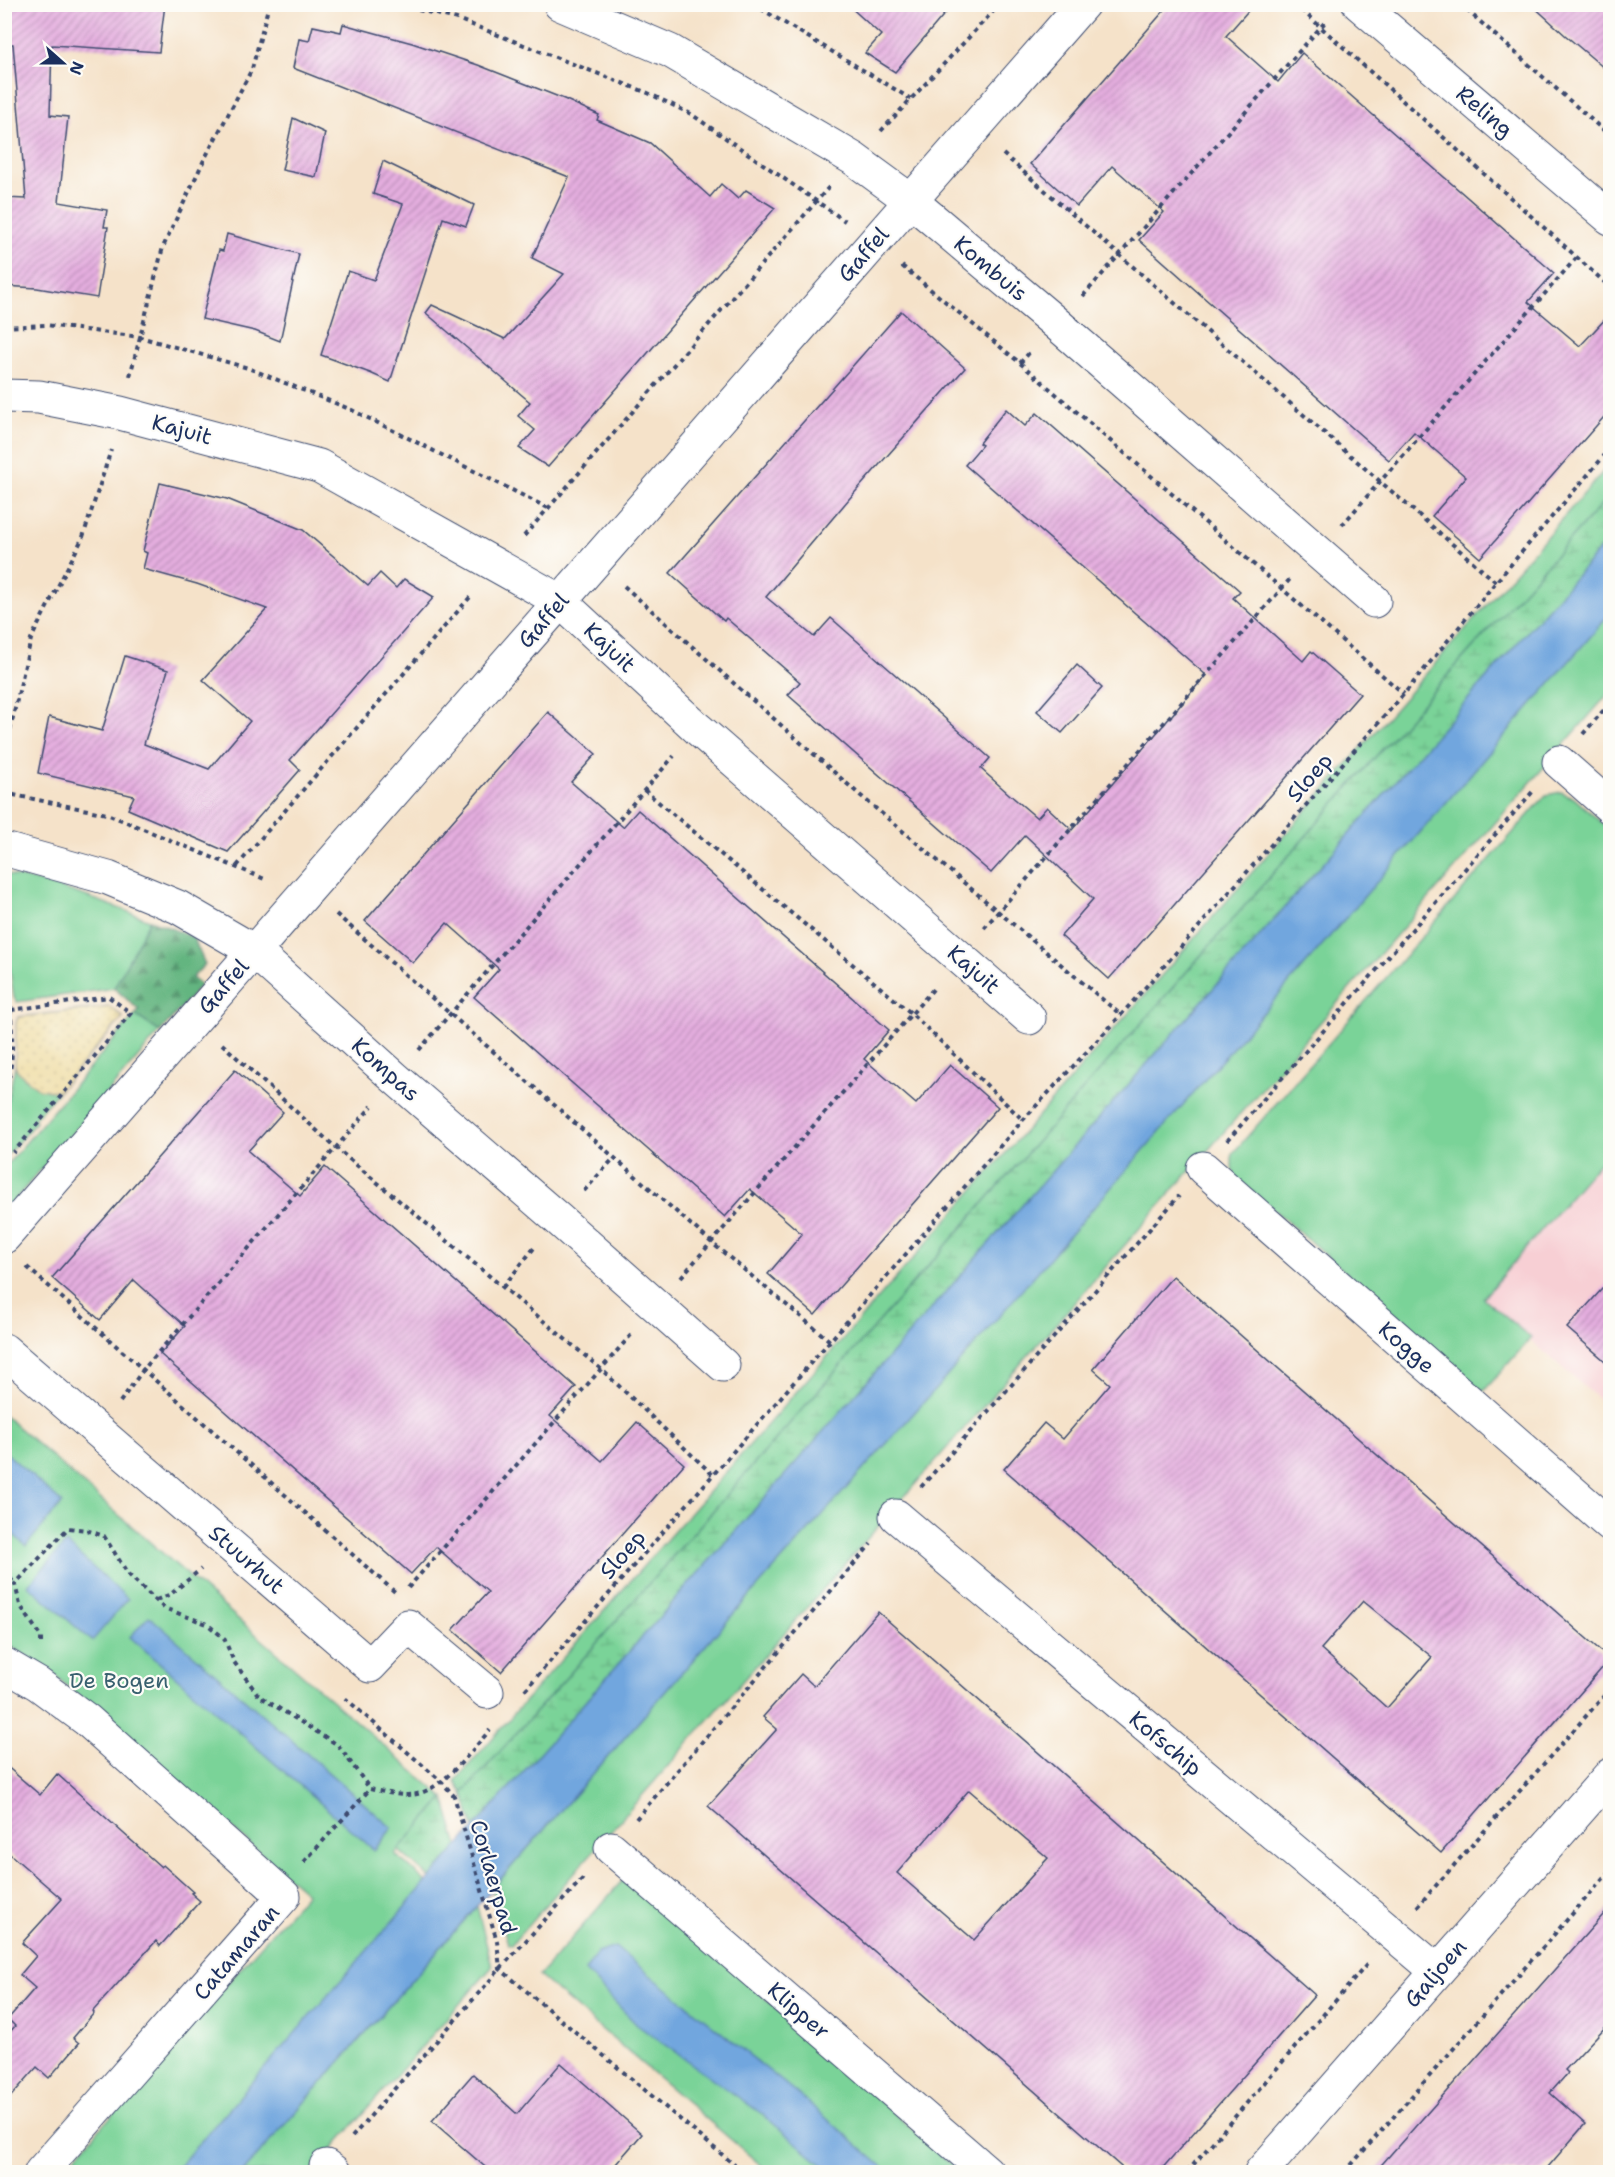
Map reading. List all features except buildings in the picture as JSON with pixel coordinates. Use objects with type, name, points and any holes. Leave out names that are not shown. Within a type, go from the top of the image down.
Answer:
[{"type":"street","name":"Kombuis","points":[[560,4],[670,51],[854,159],[910,200],[1058,324],[1374,601]]},
{"type":"street","name":"Gaffel","points":[[13,1250],[194,1019],[1083,4]]},
{"type":"street","name":"Reling","points":[[1359,4],[1611,218]]},
{"type":"street","name":"Kajuit","points":[[4,396],[39,397],[120,413],[319,466],[560,601],[698,729],[1029,1018]]},
{"type":"street","points":[[1559,762],[1611,807]]},
{"type":"street","name":"Kompas","points":[[4,849],[108,878],[177,907],[254,951],[395,1078],[723,1365]]},
{"type":"street","name":"Kogge","points":[[1203,1168],[1611,1525]]},
{"type":"street","name":"Stuurhut","points":[[4,1350],[370,1666],[408,1626],[487,1692]]},
{"type":"street","name":"Kofschip","points":[[896,1516],[1437,1971]]},
{"type":"street","name":"Catamaran","points":[[17,1672],[87,1720],[284,1896],[41,2172]]},
{"type":"street","name":"Galjoen","points":[[1261,2172],[1611,1775]]},
{"type":"street","name":"Klipper","points":[[611,1848],[987,2172]]},
{"type":"path","points":[[392,4],[457,19],[648,93],[691,114],[818,200],[873,242],[1020,363],[1404,694]]},
{"type":"path","points":[[753,4],[911,99]]},
{"type":"path","points":[[237,866],[854,159],[1000,4]]},
{"type":"path","points":[[1295,4],[1611,287]]},
{"type":"path","points":[[1460,4],[1611,136]]},
{"type":"path","points":[[1020,363],[1119,256],[1328,19]]},
{"type":"path","points":[[974,130],[1496,582]]},
{"type":"path","points":[[13,1250],[401,1597],[961,958],[997,911],[1280,588],[1318,553],[1577,257]]},
{"type":"path","points":[[4,327],[46,325],[140,337],[248,368],[352,410],[548,508]]},
{"type":"path","name":"Sloep","points":[[525,1690],[1023,1120],[1121,1015],[1404,694],[1496,582],[1611,449]]},
{"type":"path","points":[[595,560],[861,796],[1121,1015]]},
{"type":"path","points":[[330,2169],[500,1969],[611,1848],[896,1516],[1611,703]]},
{"type":"path","points":[[644,790],[912,1014],[1023,1120]]},
{"type":"path","points":[[4,793],[107,814],[237,866],[303,896],[338,916],[712,1243],[830,1341]]},
{"type":"path","points":[[4,965],[11,1010],[12,1048],[4,1098]]},
{"type":"path","points":[[11,1010],[109,997],[130,1014],[13,1153]]},
{"type":"path","points":[[194,1019],[336,1148],[601,1369],[713,1475]]},
{"type":"path","points":[[15,1584],[68,1528],[104,1536],[129,1574],[164,1608],[207,1624],[224,1638],[234,1662],[259,1696],[338,1745],[370,1789],[390,1793],[417,1794],[442,1782],[493,1726]]},
{"type":"path","points":[[156,1600],[171,1594],[199,1571],[224,1540]]},
{"type":"path","points":[[4,1571],[15,1584],[20,1605],[41,1637],[42,1644],[17,1672]]},
{"type":"path","points":[[334,1829],[370,1789]]},
{"type":"path","name":"Corlaerpad","points":[[453,1796],[497,1941],[500,1969]]},
{"type":"path","points":[[1345,2172],[1611,1870]]},
{"type":"path","points":[[500,1969],[743,2172]]},
{"type":"shaded area","points":[[1610,1150],[1610,1409],[1482,1298]]},
{"type":"green space","points":[[1610,464],[1610,495],[1437,687],[463,1793],[455,1781]]},
{"type":"green space","points":[[1610,495],[1610,538],[474,1828],[463,1793],[1437,687]]},
{"type":"green space","points":[[1610,614],[1610,692],[511,1945],[508,1944],[492,1889],[735,1612],[940,1384]]},
{"type":"green space","points":[[1561,792],[1574,798],[1610,830],[1610,1150],[1483,1298],[1531,1338],[1483,1392],[1236,1177],[1232,1169],[1232,1154],[1546,795]]},
{"type":"green space","points":[[4,874],[60,888],[150,920],[114,988],[17,1002],[14,998],[5,936]]},
{"type":"green space","points":[[150,920],[193,937],[205,964],[192,978],[201,985],[160,1032],[135,1015],[139,1010],[114,988]]},
{"type":"green space","points":[[135,1015],[160,1032],[5,1211],[5,1167]]},
{"type":"green space","points":[[15,1066],[33,1084],[45,1090],[58,1092],[34,1119],[36,1122],[6,1156],[5,1162],[5,1113]]},
{"type":"green space","name":"De Bogen","points":[[5,1416],[444,1798],[395,1854],[426,1882],[425,1885],[174,2172],[62,2172],[307,1893],[45,1667],[5,1643],[5,1527],[26,1545],[62,1503],[5,1452]],"holes":[[[149,1617],[392,1828],[375,1849],[131,1637]]]},
{"type":"green space","points":[[444,1798],[458,1846],[430,1878],[398,1850]]},
{"type":"green space","points":[[627,1875],[960,2172],[769,2172],[539,1976]]},
{"type":"green space","points":[[477,1906],[492,1967],[312,2172],[243,2172]]},
{"type":"sand","points":[[110,1007],[123,1017],[58,1092],[39,1089],[19,1073],[15,1066],[18,1017]]},
{"type":"water","points":[[1610,538],[1610,614],[940,1384],[735,1612],[243,2172],[174,2172],[458,1846]]},
{"type":"water","points":[[5,1452],[62,1503],[26,1546],[5,1527]]},
{"type":"water","points":[[66,1543],[128,1599],[92,1641],[28,1585]]},
{"type":"water","points":[[149,1616],[392,1828],[374,1850],[130,1637]]},
{"type":"water","points":[[615,1947],[804,2099],[889,2172],[831,2172],[762,2114],[637,2025],[585,1971],[597,1953]]}]
